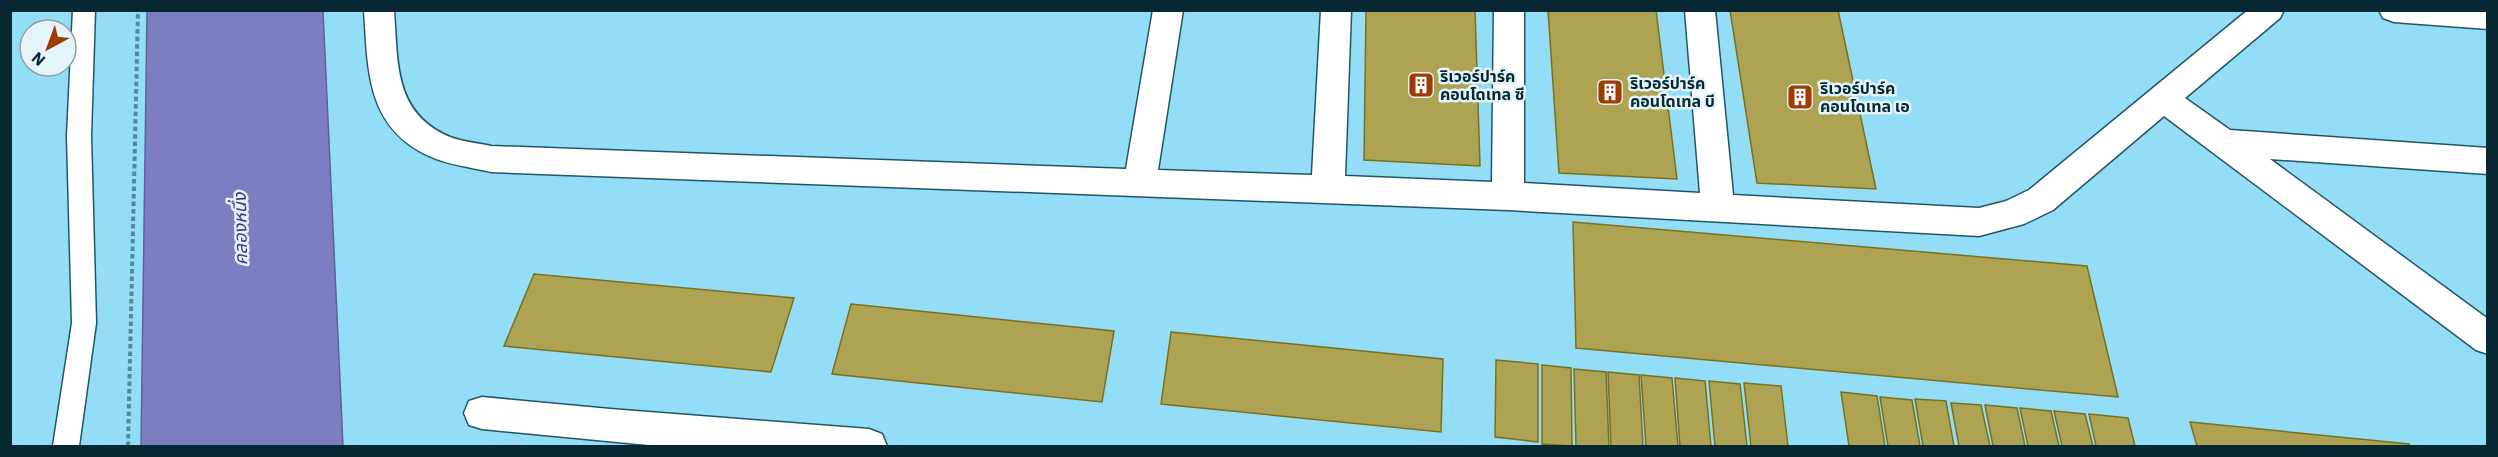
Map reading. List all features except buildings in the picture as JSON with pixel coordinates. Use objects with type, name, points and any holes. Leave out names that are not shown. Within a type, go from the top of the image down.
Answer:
[{"type":"street","points":[[379,10],[386,87],[395,113],[415,132],[442,147],[491,159],[1508,196],[1979,222],[2012,214],[2041,200],[2269,10]]},
{"type":"street","points":[[1140,183],[1168,10]]},
{"type":"street","points":[[1328,189],[1336,10]]},
{"type":"street","points":[[1508,196],[1509,10]]},
{"type":"street","points":[[1701,10],[1718,209]]},
{"type":"street","points":[[2394,10],[2487,17]]},
{"type":"street","points":[[2164,99],[2487,339]]},
{"type":"street","points":[[2222,143],[2487,161]]},
{"type":"street","points":[[482,413],[610,436],[869,447]]},
{"type":"lane","points":[[66,447],[84,323],[80,136],[84,10]]},
{"type":"path","points":[[128,447],[138,10]]},
{"type":"water","name":"คลองหนึ่ง","points":[[147,11],[323,11],[343,446],[141,446]]},
{"type":"place","name":"ริเวอร์ปาร์ค คอนโดเทล ซี","points":[[1421,85]]},
{"type":"place","name":"ริเวอร์ปาร์ค คอนโดเทล บี","points":[[1610,92]]},
{"type":"place","name":"ริเวอร์ปาร์ค คอนโดเทล เอ","points":[[1800,97]]}]
